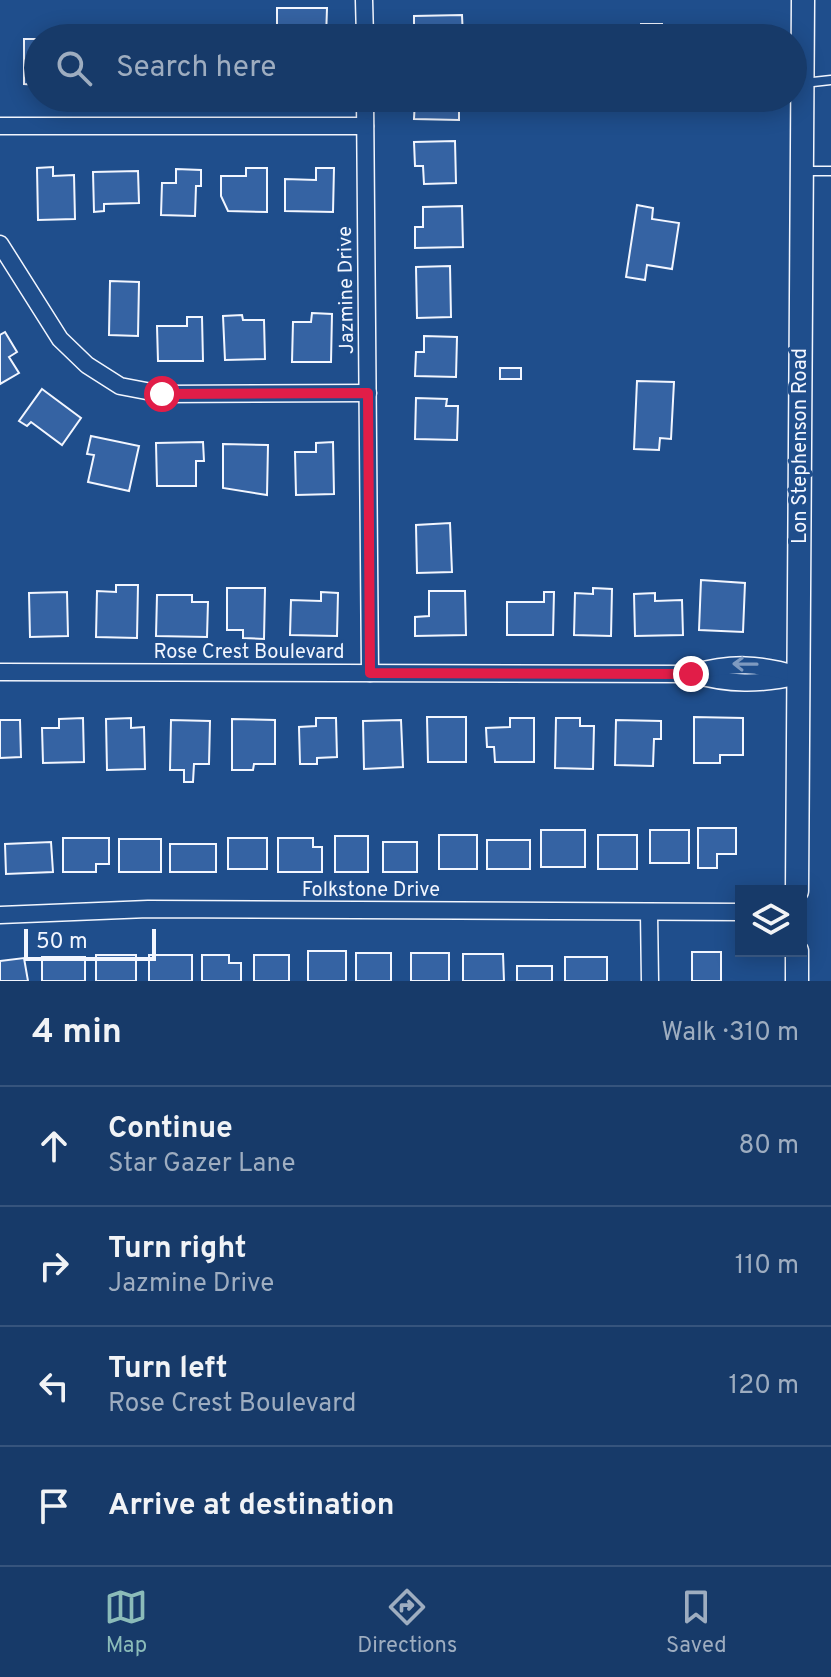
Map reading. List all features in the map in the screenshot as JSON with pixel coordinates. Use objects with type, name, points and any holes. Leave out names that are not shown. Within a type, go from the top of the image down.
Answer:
[{"type":"street","points":[[364,0],[365,24]]},
{"type":"street","name":"Lon Stephenson Road","points":[[803,0],[803,24]]},
{"type":"street","name":"Jazmine Drive","points":[[365,112],[370,673]]},
{"type":"street","name":"Lon Stephenson Road","points":[[797,885],[802,112]]},
{"type":"street","points":[[0,126],[365,126]]},
{"type":"street","points":[[0,244],[60,339],[87,365],[120,386],[162,394],[368,393]]},
{"type":"street","name":"Rose Crest Boulevard","points":[[0,672],[691,674],[726,664],[752,664],[799,676]]},
{"type":"street","name":"Folkstone Drive","points":[[0,915],[148,909],[735,912]]},
{"type":"street","points":[[649,913],[650,981]]},
{"type":"street","points":[[797,957],[797,981]]},
{"type":"lane","points":[[807,82],[831,80]]},
{"type":"lane","points":[[802,171],[831,171]]},
{"type":"building","points":[[277,8],[327,8],[326,24],[277,24]]},
{"type":"building","points":[[462,15],[462,24],[414,24],[414,16]]},
{"type":"building","points":[[414,112],[459,112],[459,120],[414,119]]},
{"type":"building","points":[[455,141],[456,183],[424,184],[423,166],[415,166],[414,142]]},
{"type":"building","points":[[53,167],[53,176],[74,175],[75,219],[38,220],[37,168]]},
{"type":"building","points":[[246,168],[267,168],[267,212],[228,211],[221,196],[221,176],[246,176]]},
{"type":"building","points":[[316,168],[334,168],[333,212],[285,211],[285,179],[316,180]]},
{"type":"building","points":[[176,169],[201,170],[201,186],[196,186],[195,216],[161,215],[162,183],[176,183]]},
{"type":"building","points":[[138,171],[139,203],[104,204],[104,211],[94,212],[93,172]]},
{"type":"building","points":[[637,205],[653,208],[652,219],[679,223],[672,269],[647,265],[645,280],[626,277]]},
{"type":"building","points":[[462,206],[463,247],[415,248],[415,227],[423,227],[423,207]]},
{"type":"building","points":[[450,266],[451,317],[417,318],[416,267]]},
{"type":"building","points":[[110,281],[139,282],[138,336],[109,335]]},
{"type":"building","points":[[312,313],[332,314],[331,362],[292,362],[293,322],[311,322]]},
{"type":"building","points":[[242,315],[243,320],[264,320],[265,359],[225,360],[223,316]]},
{"type":"building","points":[[187,317],[202,317],[203,361],[158,361],[157,326],[187,326]]},
{"type":"building","points":[[5,332],[17,352],[9,357],[19,373],[0,384],[0,335]]},
{"type":"building","points":[[424,336],[457,337],[456,377],[415,376],[416,352],[424,352]]},
{"type":"building","points":[[500,368],[521,368],[521,379],[500,379]]},
{"type":"building","points":[[637,381],[674,382],[671,439],[660,438],[659,450],[634,449]]},
{"type":"building","points":[[42,389],[81,418],[62,445],[31,422],[27,426],[19,421]]},
{"type":"building","points":[[416,398],[447,399],[446,406],[458,406],[457,440],[415,439]]},
{"type":"building","points":[[91,436],[139,446],[129,491],[88,482],[94,455],[87,454]]},
{"type":"building","points":[[203,442],[204,461],[196,461],[196,486],[157,486],[156,443]]},
{"type":"building","points":[[333,442],[334,494],[296,495],[295,452],[316,452],[316,443]]},
{"type":"building","points":[[223,444],[268,445],[267,495],[223,488]]},
{"type":"building","points":[[450,523],[452,572],[417,573],[416,525]]},
{"type":"building","points":[[701,580],[745,583],[743,632],[699,630]]},
{"type":"building","points":[[116,585],[138,585],[137,638],[96,637],[97,591],[116,592]]},
{"type":"building","points":[[227,588],[265,588],[264,639],[243,638],[243,630],[227,630]]},
{"type":"building","points":[[593,588],[612,589],[611,636],[574,635],[575,593],[593,594]]},
{"type":"building","points":[[429,591],[465,591],[466,635],[415,636],[415,617],[429,616]]},
{"type":"building","points":[[67,592],[68,636],[30,637],[29,593]]},
{"type":"building","points":[[321,592],[338,593],[337,636],[290,635],[291,600],[321,601]]},
{"type":"building","points":[[544,592],[554,592],[553,635],[507,635],[507,602],[544,602]]},
{"type":"building","points":[[655,593],[655,601],[682,600],[683,635],[635,636],[634,594]]},
{"type":"building","points":[[157,595],[192,595],[192,602],[208,602],[207,637],[156,636]]},
{"type":"building","points":[[427,717],[466,717],[466,762],[428,762]]},
{"type":"building","points":[[694,717],[743,718],[743,755],[720,755],[720,763],[694,763]]},
{"type":"building","points":[[83,718],[84,762],[43,763],[42,728],[59,728],[59,719]]},
{"type":"building","points":[[131,718],[131,728],[144,727],[145,769],[107,770],[106,719]]},
{"type":"building","points":[[316,718],[336,718],[337,757],[317,758],[317,764],[300,764],[299,727],[316,726]]},
{"type":"building","points":[[510,718],[534,718],[534,762],[495,762],[494,747],[487,747],[486,728],[510,727]]},
{"type":"building","points":[[556,718],[580,718],[580,726],[594,726],[593,769],[555,768]]},
{"type":"building","points":[[232,719],[275,720],[275,764],[254,764],[253,770],[232,770]]},
{"type":"building","points":[[0,720],[20,720],[21,757],[0,758]]},
{"type":"building","points":[[171,720],[210,721],[209,764],[194,764],[193,782],[184,782],[184,770],[170,770]]},
{"type":"building","points":[[401,720],[403,767],[364,769],[363,721]]},
{"type":"building","points":[[616,720],[661,721],[661,739],[654,739],[653,766],[615,765]]},
{"type":"building","points":[[698,828],[736,828],[736,854],[717,854],[717,868],[698,868]]},
{"type":"building","points":[[541,830],[585,830],[585,867],[541,867]]},
{"type":"building","points":[[650,830],[689,830],[689,863],[650,863]]},
{"type":"building","points":[[439,835],[477,835],[477,869],[439,869]]},
{"type":"building","points":[[598,835],[637,835],[637,869],[598,869]]},
{"type":"building","points":[[335,836],[368,836],[368,872],[335,872]]},
{"type":"building","points":[[63,838],[109,838],[109,864],[96,864],[96,872],[63,872]]},
{"type":"building","points":[[228,838],[267,838],[267,869],[228,869]]},
{"type":"building","points":[[278,838],[313,838],[313,847],[322,847],[322,872],[278,872]]},
{"type":"building","points":[[119,839],[161,839],[161,872],[119,872]]},
{"type":"building","points":[[487,840],[530,840],[530,869],[487,869]]},
{"type":"building","points":[[51,842],[53,872],[6,874],[5,844]]},
{"type":"building","points":[[383,842],[417,842],[417,872],[383,872]]},
{"type":"building","points":[[170,844],[216,844],[216,872],[170,872]]},
{"type":"building","points":[[308,951],[346,951],[346,981],[308,981]]},
{"type":"building","points":[[692,952],[721,952],[721,981],[692,981]]},
{"type":"building","points":[[356,953],[391,953],[391,981],[356,981]]},
{"type":"building","points":[[411,953],[449,953],[449,981],[411,981]]},
{"type":"building","points":[[463,954],[503,954],[504,981],[463,981]]},
{"type":"building","points":[[96,955],[136,955],[136,981],[96,981]]},
{"type":"building","points":[[149,955],[192,955],[192,981],[149,981]]},
{"type":"building","points":[[202,955],[229,955],[229,963],[241,963],[241,981],[202,981]]},
{"type":"building","points":[[254,955],[289,955],[289,981],[254,981]]},
{"type":"building","points":[[42,957],[85,957],[85,981],[42,981]]},
{"type":"building","points":[[565,957],[607,957],[607,981],[565,981]]},
{"type":"building","points":[[24,958],[28,981],[0,981],[0,961]]},
{"type":"building","points":[[517,966],[552,966],[552,981],[517,981]]},
{"type":"route","points":[[162,394],[368,393],[370,673],[691,674]]}]
